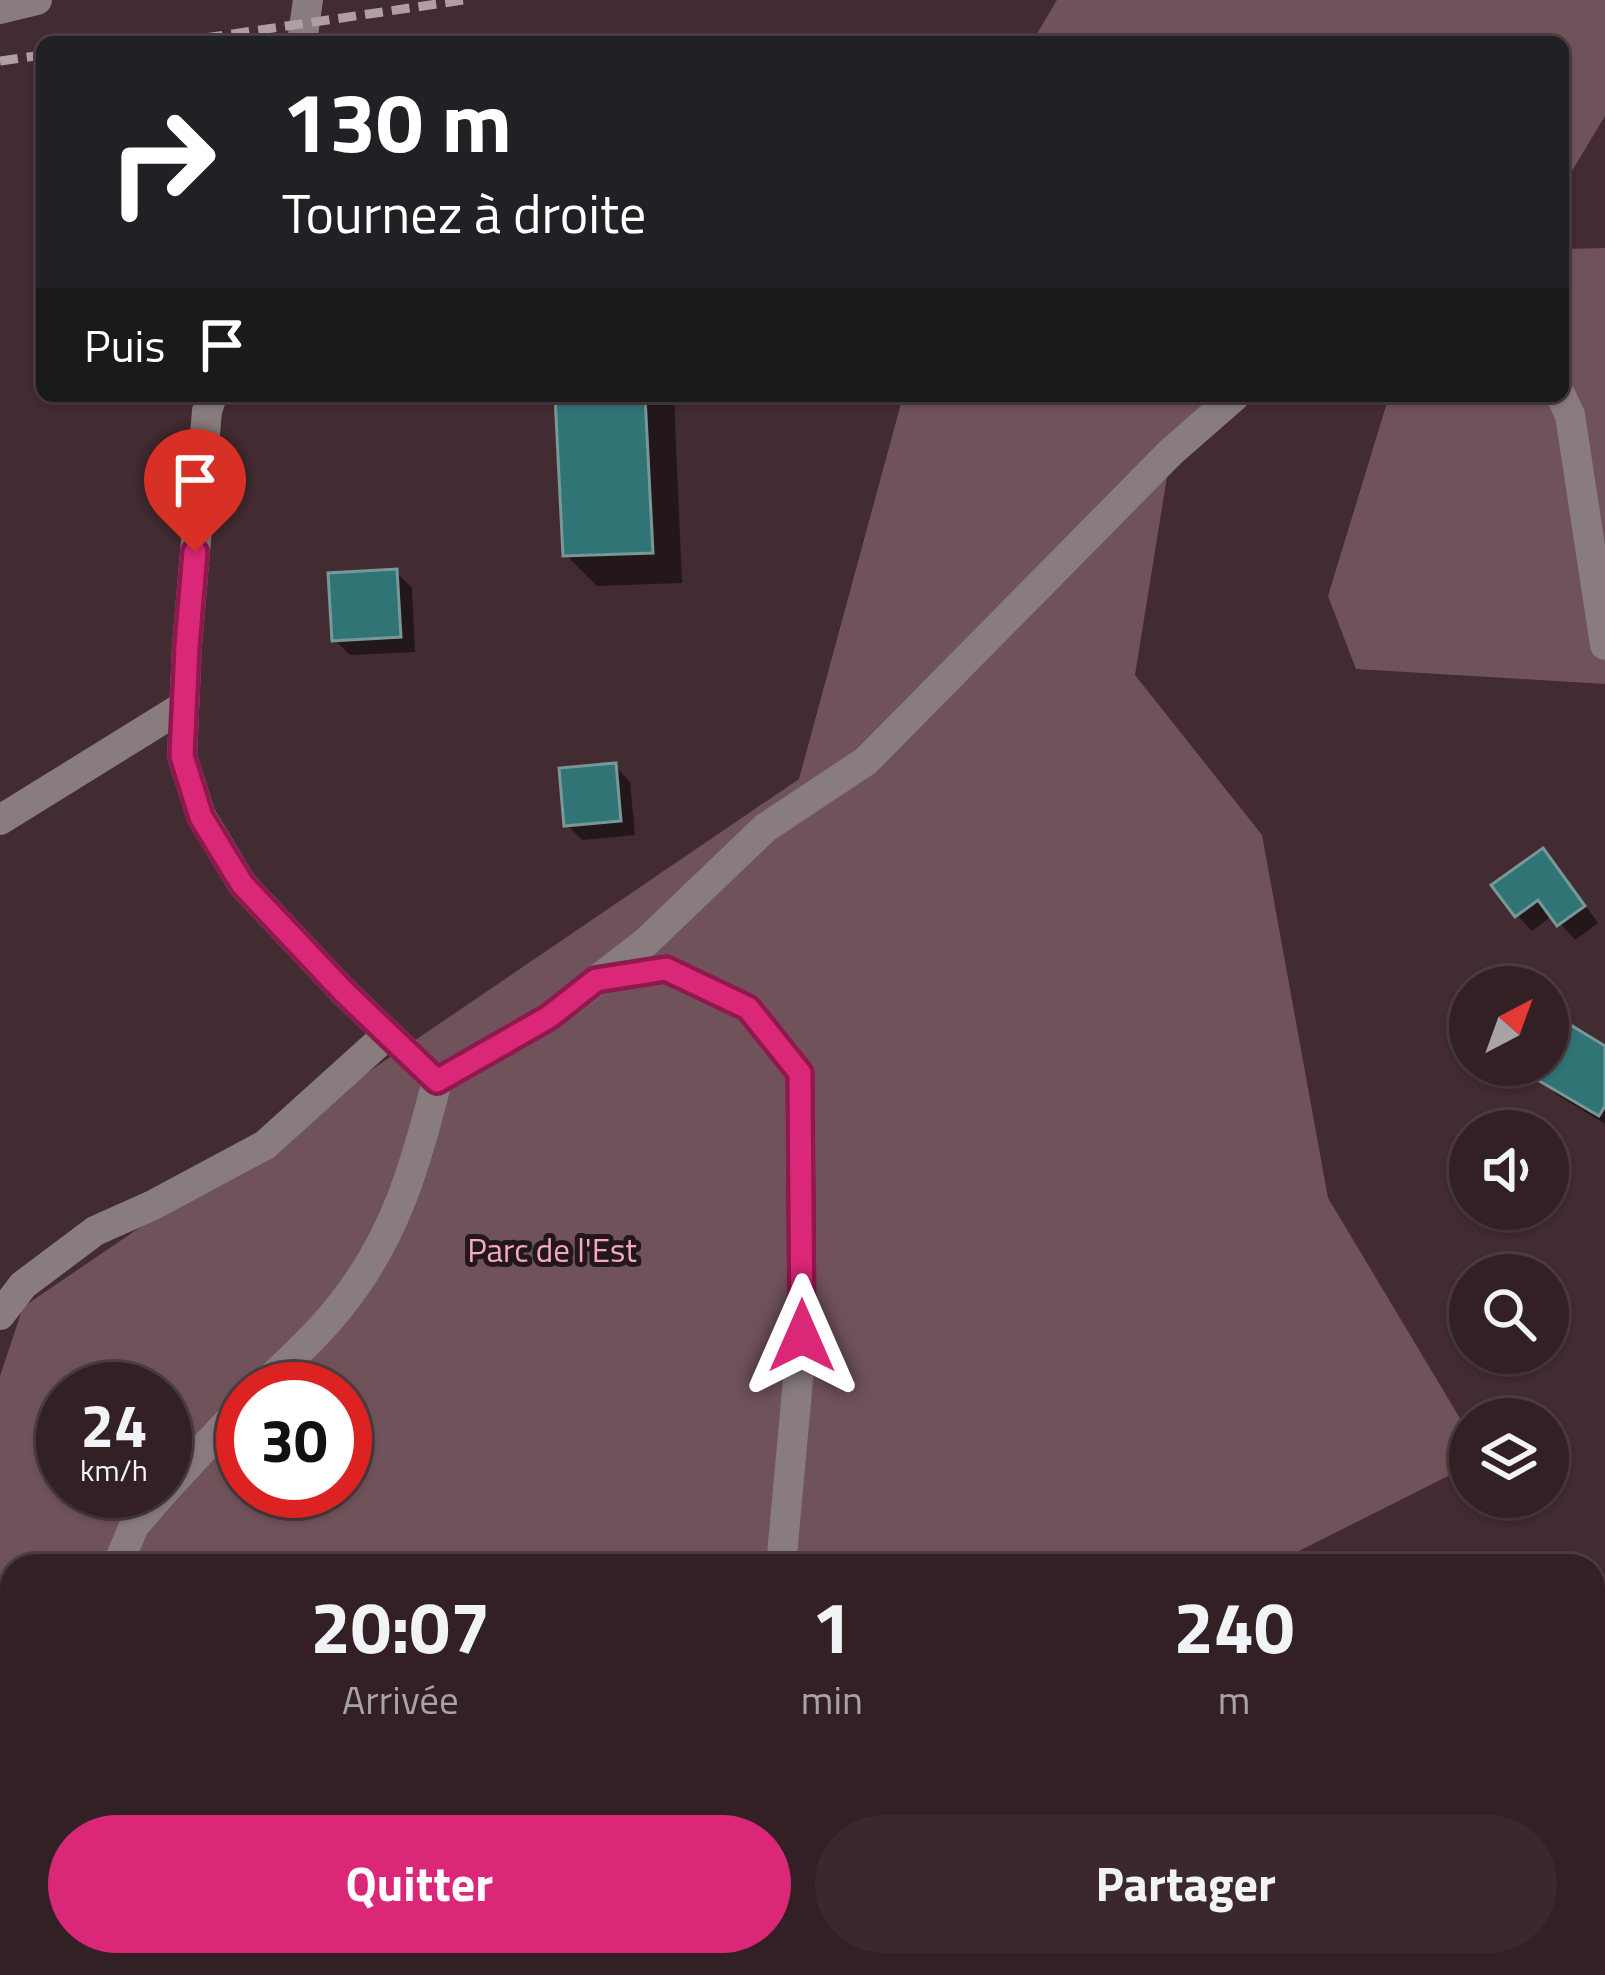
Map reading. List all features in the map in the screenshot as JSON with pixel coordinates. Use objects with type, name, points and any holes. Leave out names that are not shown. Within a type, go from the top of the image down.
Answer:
[{"type":"street","points":[[0,9],[37,0]]},
{"type":"street","points":[[303,36],[308,0]]},
{"type":"street","points":[[210,402],[187,646],[182,756],[201,817],[242,884],[437,1081]]},
{"type":"street","points":[[287,1362],[337,1311],[383,1244],[416,1166],[437,1081],[549,1017],[646,942],[765,828],[866,761],[1171,452],[1228,402]]},
{"type":"street","points":[[1565,402],[1605,645]]},
{"type":"street","points":[[0,820],[184,706]]},
{"type":"street","points":[[596,980],[666,969],[748,1008],[800,1073],[802,1336],[782,1554]]},
{"type":"street","points":[[0,1315],[23,1285],[95,1231],[265,1145],[388,1034]]},
{"type":"street","points":[[192,1462],[216,1435]]},
{"type":"street","points":[[122,1554],[141,1518]]},
{"type":"green space","points":[[1057,0],[1605,0],[1605,116],[1569,176],[1569,36],[1036,36]]},
{"type":"green space","points":[[1605,248],[1605,684],[1356,669],[1328,596],[1387,402],[1569,402],[1569,249]]},
{"type":"green space","name":"Parc de l'Est","points":[[901,402],[1228,402],[1171,452],[1135,675],[1262,835],[1328,1198],[1449,1400],[1449,1476],[1293,1554],[0,1554],[0,1376],[23,1307],[799,779]]},
{"type":"building","points":[[555,402],[645,402],[653,553],[563,556]]},
{"type":"building","points":[[397,569],[401,637],[332,641],[328,573]]},
{"type":"building","points":[[616,763],[621,821],[564,826],[559,768]]},
{"type":"building","points":[[1543,848],[1585,906],[1557,926],[1538,900],[1515,917],[1491,885]]},
{"type":"building","points":[[1569,1024],[1605,1046],[1605,1106],[1599,1116],[1548,1086],[1569,1086]]},
{"type":"railway","points":[[219,36],[464,0]]},
{"type":"railway","points":[[0,61],[36,56]]},
{"type":"route","points":[[195,552],[182,756],[201,817],[242,884],[437,1081],[549,1017],[596,980],[666,969],[748,1008],[800,1073],[802,1336]]}]
